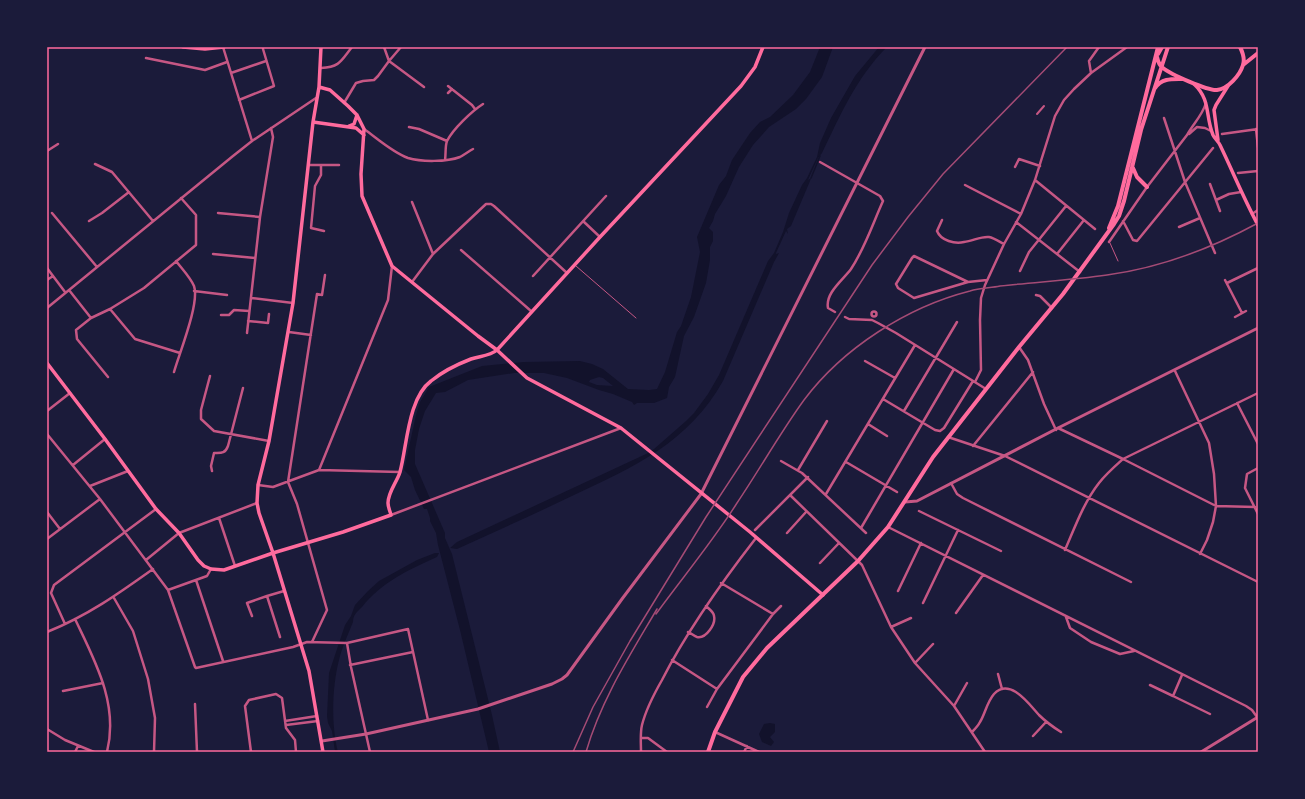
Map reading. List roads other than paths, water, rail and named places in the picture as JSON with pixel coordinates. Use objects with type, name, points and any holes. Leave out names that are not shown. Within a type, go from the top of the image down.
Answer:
[{"type":"highway","points":[[1108,232],[1118,206],[1157,56],[1158,47]]},
{"type":"highway","points":[[1157,56],[1162,47]]},
{"type":"highway","points":[[708,752],[715,732],[744,677],[767,648],[858,561],[888,527],[933,457],[1019,347],[1066,290],[1119,216],[1133,168],[1140,136],[1168,47]]},
{"type":"highway","points":[[1240,47],[1243,55],[1243,65]]},
{"type":"highway","points":[[1157,56],[1161,66],[1168,71],[1213,90],[1218,90],[1229,84],[1243,65],[1258,53]]},
{"type":"highway","points":[[1154,91],[1158,84],[1162,81],[1170,79],[1186,79]]},
{"type":"highway","points":[[1133,168],[1137,177],[1147,187]]},
{"type":"main road","points":[[183,47],[205,49],[223,47]]},
{"type":"main road","points":[[321,47],[321,68],[318,98],[308,165],[289,332],[269,440],[258,485],[258,503],[259,513],[273,552],[309,671],[323,752]]},
{"type":"main road","points":[[47,363],[156,509],[179,533],[204,566],[211,569],[224,570],[273,552],[308,543],[391,515],[388,502],[400,472],[410,422],[418,399],[426,386],[434,378],[456,366],[497,350],[531,311],[741,86],[755,67],[763,47]]},
{"type":"main road","points":[[1192,82],[1201,91],[1206,103],[1212,132],[1214,137],[1218,140]]},
{"type":"main road","points":[[1229,84],[1214,107],[1218,140],[1258,226]]},
{"type":"main road","points":[[319,86],[330,90],[344,102],[357,115],[364,129],[361,174],[362,196],[392,266],[497,350],[527,378],[621,428],[756,538],[823,595]]},
{"type":"main road","points":[[348,126],[354,124],[357,115]]},
{"type":"main road","points":[[314,122],[356,128],[364,135]]},
{"type":"street","points":[[223,47],[252,141]]},
{"type":"street","points":[[321,68],[332,68],[338,65],[352,47]]},
{"type":"street","points":[[384,47],[389,61],[424,87]]},
{"type":"street","points":[[344,102],[356,83],[363,80],[374,80],[401,47]]},
{"type":"street","points":[[322,741],[366,734],[478,709],[552,684],[567,675],[701,494],[925,47]]},
{"type":"street","points":[[1091,73],[1089,61],[1099,47]]},
{"type":"street","points":[[883,399],[935,430],[940,431],[944,428],[981,370],[981,298],[1004,244],[1021,214],[1040,166],[1052,124],[1061,105],[1069,94],[1091,73],[1127,47]]},
{"type":"street","points":[[239,100],[274,86],[263,49]]},
{"type":"street","points":[[146,58],[205,70],[227,62]]},
{"type":"street","points":[[231,73],[266,61]]},
{"type":"street","points":[[448,86],[475,109]]},
{"type":"street","points":[[448,93],[452,89]]},
{"type":"street","points":[[47,308],[252,141],[318,98]]},
{"type":"street","points":[[1109,242],[1147,187],[1201,115],[1206,103]]},
{"type":"street","points":[[445,160],[447,141],[462,122],[475,109],[483,104]]},
{"type":"street","points":[[1037,114],[1044,106]]},
{"type":"street","points":[[1164,118],[1185,182],[1215,253]]},
{"type":"street","points":[[409,126],[418,128],[447,141]]},
{"type":"street","points":[[247,333],[260,217],[273,137],[271,128]]},
{"type":"street","points":[[1187,135],[1197,128],[1205,128],[1212,132]]},
{"type":"street","points":[[364,129],[408,158],[426,161],[445,160],[459,157],[473,149]]},
{"type":"street","points":[[1222,134],[1257,129],[1258,147]]},
{"type":"street","points":[[47,151],[58,144]]},
{"type":"street","points":[[1123,221],[1133,240],[1137,241],[1213,148]]},
{"type":"street","points":[[1015,167],[1019,159],[1040,166]]},
{"type":"street","points":[[820,162],[882,198],[883,201],[860,254],[851,269],[829,297],[827,303],[828,308],[835,312]]},
{"type":"street","points":[[95,164],[112,172],[154,221]]},
{"type":"street","points":[[308,165],[339,165]]},
{"type":"street","points":[[321,165],[321,175],[315,186],[311,228],[324,231]]},
{"type":"street","points":[[1238,173],[1258,171]]},
{"type":"street","points":[[1035,180],[1095,229]]},
{"type":"street","points":[[1210,184],[1220,211]]},
{"type":"street","points":[[965,185],[1021,214]]},
{"type":"street","points":[[89,221],[129,192]]},
{"type":"street","points":[[1216,200],[1241,192]]},
{"type":"street","points":[[533,276],[606,196]]},
{"type":"street","points":[[108,378],[77,339],[76,330],[90,318],[110,309],[144,288],[196,245],[196,215],[182,198]]},
{"type":"street","points":[[412,202],[434,254]]},
{"type":"street","points":[[412,282],[434,254],[486,204],[494,206],[567,273]]},
{"type":"street","points":[[1020,271],[1029,252],[1066,206]]},
{"type":"street","points":[[1253,215],[1258,210]]},
{"type":"street","points":[[218,213],[260,217]]},
{"type":"street","points":[[52,214],[97,266]]},
{"type":"street","points":[[1179,227],[1200,218]]},
{"type":"street","points":[[942,220],[937,231],[938,235],[948,241],[964,243],[984,237],[991,237],[1004,244]]},
{"type":"street","points":[[1057,254],[1084,220]]},
{"type":"street","points":[[583,221],[600,237]]},
{"type":"street","points":[[1016,222],[1079,272]]},
{"type":"street","points":[[462,250],[531,311]]},
{"type":"street","points":[[213,254],[255,258]]},
{"type":"street","points":[[968,282],[914,256],[896,284],[898,288],[914,298],[968,282],[987,281]]},
{"type":"street","points":[[174,372],[191,316],[194,300],[194,287],[176,261]]},
{"type":"street","points":[[319,470],[388,300],[392,266]]},
{"type":"street","points":[[47,268],[65,292]]},
{"type":"street","points":[[1227,283],[1258,268]]},
{"type":"street","points":[[312,642],[328,610],[297,504],[288,482],[317,294],[322,295],[325,275]]},
{"type":"street","points":[[47,280],[53,276]]},
{"type":"street","points":[[1225,280],[1242,313]]},
{"type":"street","points":[[69,290],[90,318]]},
{"type":"street","points":[[194,291],[227,295]]},
{"type":"street","points":[[1036,295],[1040,296],[1052,308]]},
{"type":"street","points":[[251,298],[293,303]]},
{"type":"street","points":[[110,309],[135,339],[180,353]]},
{"type":"street","points":[[221,315],[228,315],[234,310],[249,311]]},
{"type":"street","points":[[1235,317],[1246,311]]},
{"type":"street","points":[[248,321],[268,323],[269,314]]},
{"type":"street","points":[[873,316],[873,321]]},
{"type":"street","points":[[845,317],[849,319],[873,321],[878,323],[936,357],[986,389]]},
{"type":"street","points":[[904,411],[957,322]]},
{"type":"street","points":[[905,502],[917,502],[951,483],[1258,328]]},
{"type":"street","points":[[289,332],[311,335]]},
{"type":"street","points":[[826,494],[915,345]]},
{"type":"street","points":[[1019,347],[1028,360],[1044,404],[1057,429],[1123,459],[1216,506],[1255,507]]},
{"type":"street","points":[[864,361],[895,378]]},
{"type":"street","points":[[861,528],[924,423],[954,369]]},
{"type":"street","points":[[1175,370],[1209,443],[1214,474],[1216,506],[1213,522],[1207,540],[1200,554]]},
{"type":"street","points":[[973,446],[1033,372]]},
{"type":"street","points":[[210,376],[201,410],[201,419],[214,431],[269,440]]},
{"type":"street","points":[[212,471],[212,455],[214,453],[223,453],[226,451],[243,388]]},
{"type":"street","points":[[47,412],[70,393]]},
{"type":"street","points":[[1065,550],[1088,498],[1107,472],[1123,459],[1258,393]]},
{"type":"street","points":[[1237,403],[1258,444]]},
{"type":"street","points":[[798,470],[827,421]]},
{"type":"street","points":[[868,424],[887,436]]},
{"type":"street","points":[[391,515],[621,428]]},
{"type":"street","points":[[47,434],[90,486],[168,590],[196,668],[301,644],[312,642],[347,643],[408,629],[428,720]]},
{"type":"street","points":[[948,437],[1005,456],[1258,582]]},
{"type":"street","points":[[73,465],[105,439]]},
{"type":"street","points":[[781,461],[808,477],[866,533]]},
{"type":"street","points":[[846,462],[897,492]]},
{"type":"street","points":[[1258,468],[1247,474],[1245,488],[1258,514]]},
{"type":"street","points":[[258,485],[273,487],[319,470],[400,472]]},
{"type":"street","points":[[90,486],[129,471]]},
{"type":"street","points":[[755,530],[808,477]]},
{"type":"street","points":[[951,483],[957,494],[963,498],[1131,582]]},
{"type":"street","points":[[790,495],[862,565],[891,627],[915,663],[954,706],[985,752]]},
{"type":"street","points":[[47,539],[100,499]]},
{"type":"street","points":[[146,560],[179,533],[258,503]]},
{"type":"street","points":[[66,624],[51,593],[54,585],[156,509]]},
{"type":"street","points":[[919,511],[1001,551]]},
{"type":"street","points":[[47,512],[60,529]]},
{"type":"street","points":[[787,533],[806,512]]},
{"type":"street","points":[[219,518],[235,566]]},
{"type":"street","points":[[888,527],[1246,706],[1258,717],[1201,752]]},
{"type":"street","points":[[923,602],[958,530]]},
{"type":"street","points":[[641,752],[643,720],[672,660],[688,632],[721,583],[756,538]]},
{"type":"street","points":[[820,563],[839,543]]},
{"type":"street","points":[[898,591],[921,543]]},
{"type":"street","points":[[47,632],[76,619],[114,598],[153,569]]},
{"type":"street","points":[[168,590],[207,576],[211,569]]},
{"type":"street","points":[[956,614],[983,575]]},
{"type":"street","points":[[196,580],[223,661]]},
{"type":"street","points":[[721,583],[773,614]]},
{"type":"street","points":[[252,616],[247,603],[284,591]]},
{"type":"street","points":[[267,596],[280,637]]},
{"type":"street","points":[[114,598],[132,631],[148,680],[155,718],[154,752]]},
{"type":"street","points":[[688,632],[697,637],[708,632],[715,616],[706,606]]},
{"type":"street","points":[[707,707],[717,689],[773,614],[781,606]]},
{"type":"street","points":[[1066,616],[1070,628],[1091,642],[1120,654],[1135,651]]},
{"type":"street","points":[[891,627],[912,618]]},
{"type":"street","points":[[76,619],[100,671],[108,699],[111,725],[110,740],[107,752]]},
{"type":"street","points":[[347,643],[350,665],[370,752]]},
{"type":"street","points":[[915,663],[933,644]]},
{"type":"street","points":[[350,665],[413,652]]},
{"type":"street","points":[[672,660],[717,689]]},
{"type":"street","points":[[998,674],[1002,689]]},
{"type":"street","points":[[1173,696],[1182,675]]},
{"type":"street","points":[[63,691],[103,683]]},
{"type":"street","points":[[954,706],[966,683]]},
{"type":"street","points":[[1150,685],[1210,714]]},
{"type":"street","points":[[972,732],[980,723],[994,694],[1002,689],[1011,690],[1018,693],[1046,722],[1061,732]]},
{"type":"street","points":[[251,752],[245,706],[249,700],[276,694],[282,698],[286,728],[295,740],[296,752]]},
{"type":"street","points":[[195,704],[197,752]]},
{"type":"street","points":[[285,721],[318,718]]},
{"type":"street","points":[[286,725],[318,718]]},
{"type":"street","points":[[1033,736],[1046,722]]},
{"type":"street","points":[[47,729],[78,746],[94,752]]},
{"type":"street","points":[[715,732],[759,752]]},
{"type":"street","points":[[641,738],[648,738],[667,752]]},
{"type":"street","points":[[76,752],[78,746]]},
{"type":"street","points":[[744,752],[747,746]]},
{"type":"lane","points":[[1109,242],[1118,261]]},
{"type":"lane","points":[[575,264],[636,318]]},
{"type":"waterway","points":[[811,178],[820,156]]},
{"type":"railway","points":[[573,752],[593,707],[630,641],[706,517],[872,265],[943,174],[1067,47]]},
{"type":"railway","points":[[656,614],[728,517],[804,400],[838,363],[878,332],[923,307],[970,291],[1000,286],[1127,272],[1166,262],[1204,249],[1258,223]]},
{"type":"railway","points":[[586,752],[592,733],[608,696],[657,609]]}]
